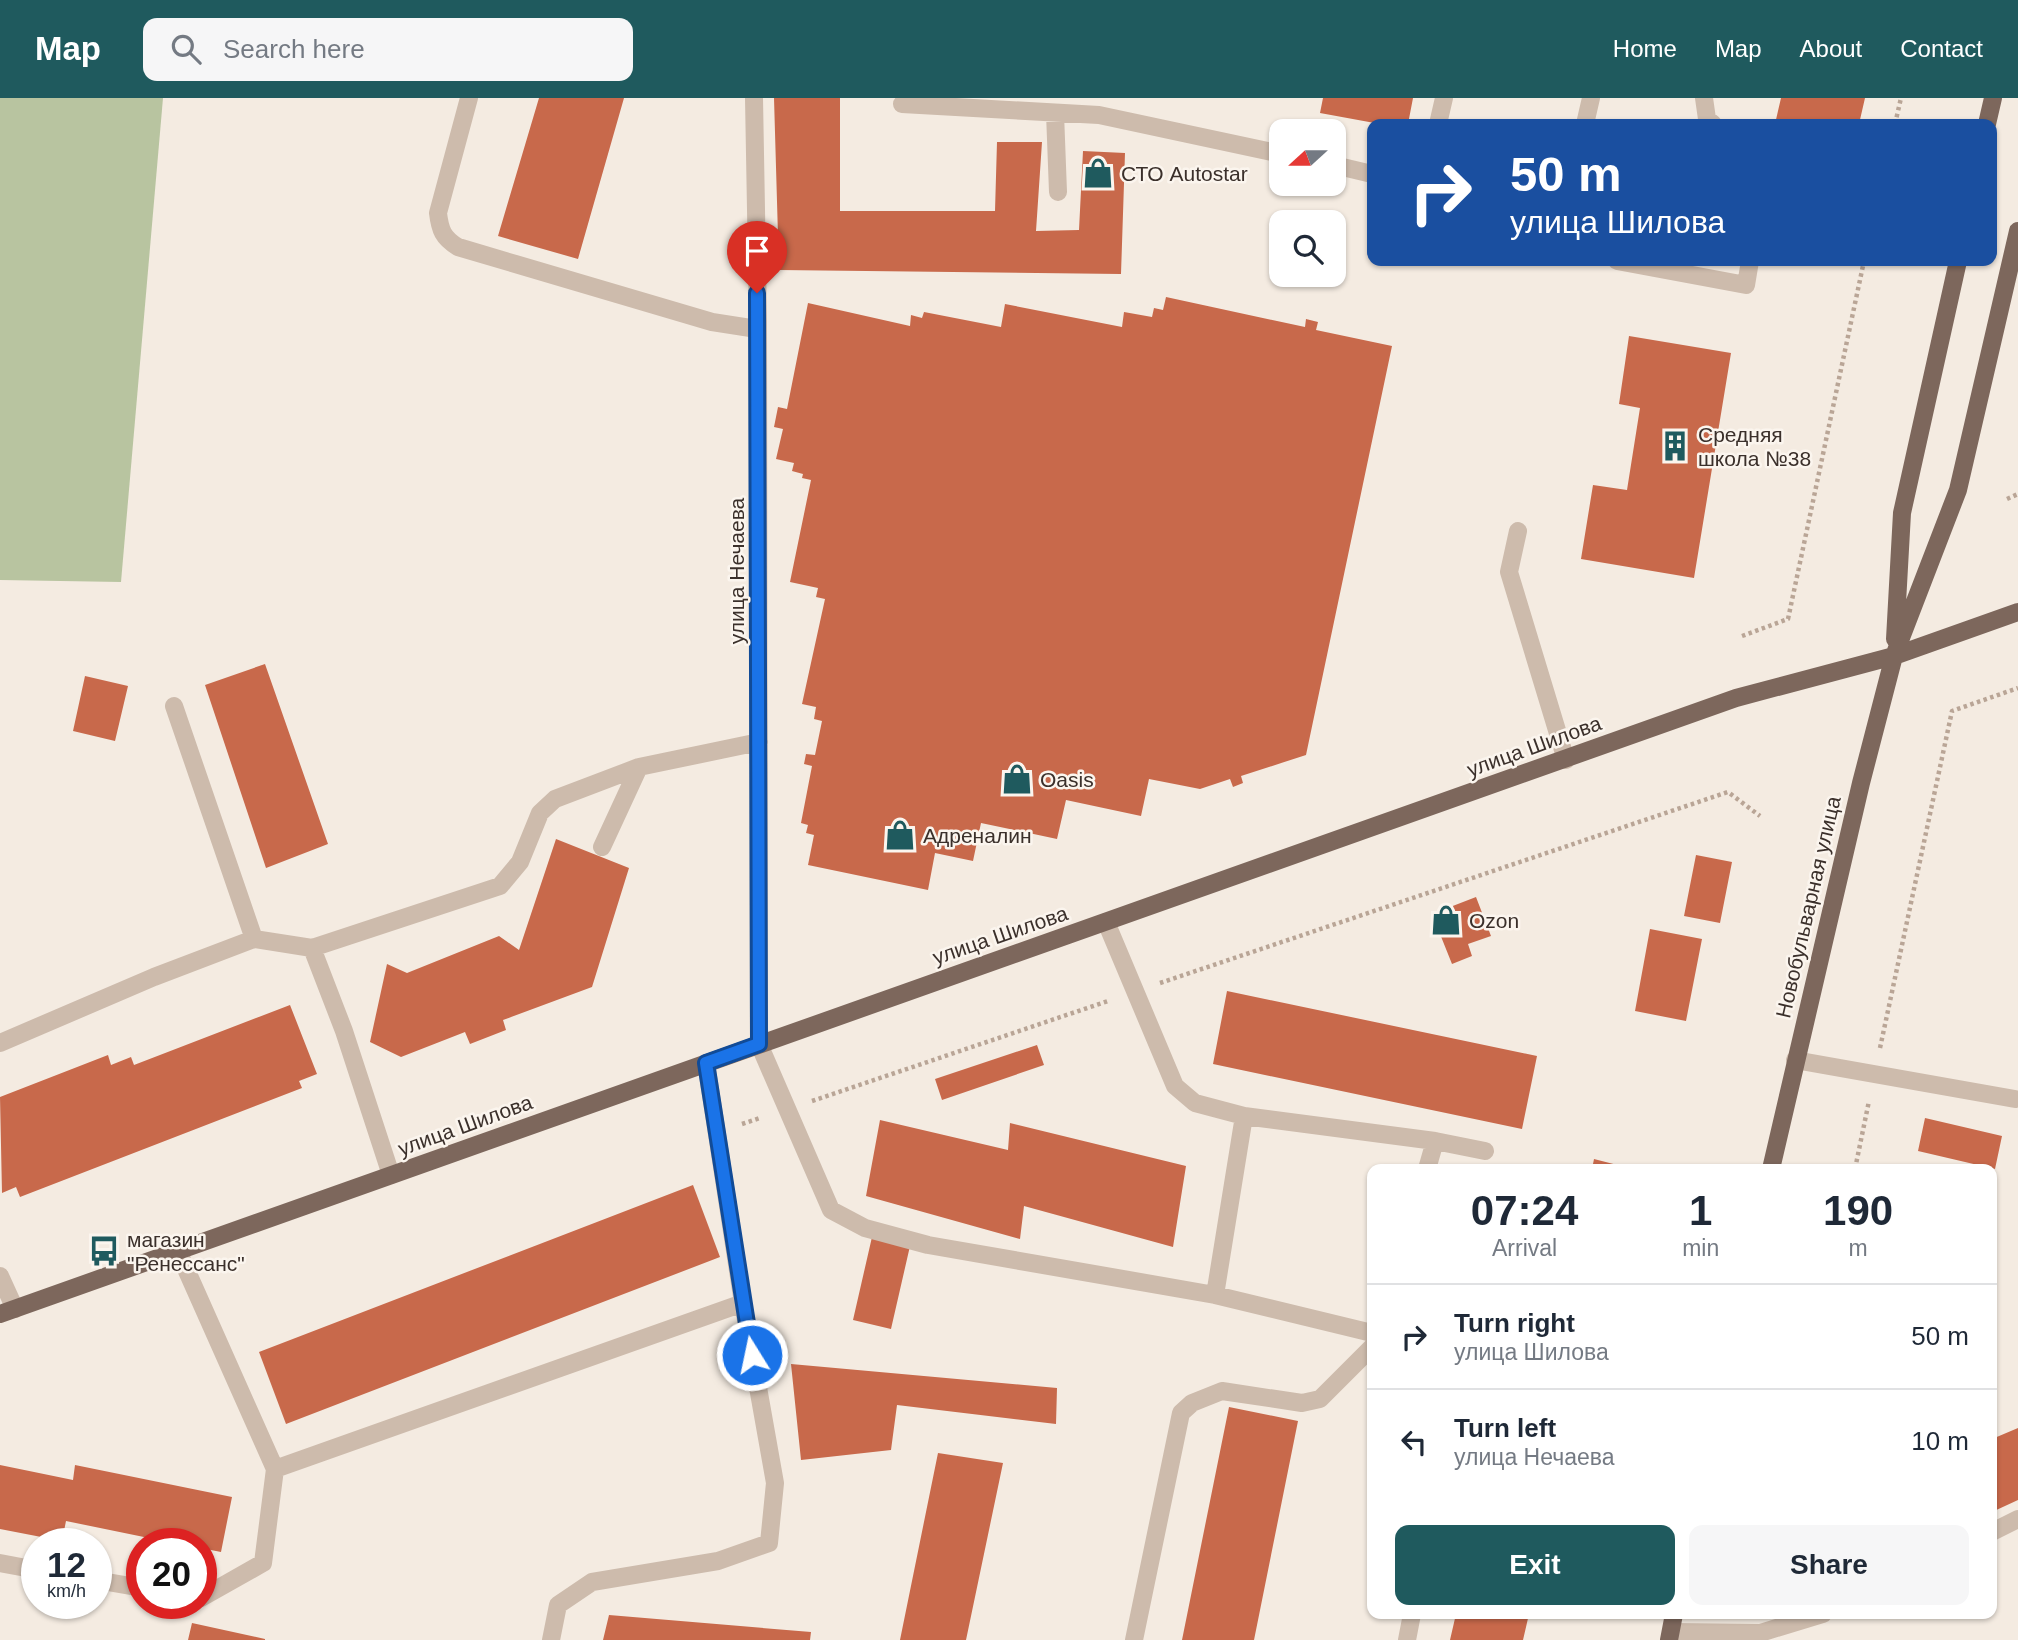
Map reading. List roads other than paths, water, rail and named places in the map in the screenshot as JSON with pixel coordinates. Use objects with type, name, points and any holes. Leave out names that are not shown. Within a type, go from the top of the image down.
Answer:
[{"type":"main road","points":[[1988,119],[1993,98]]},
{"type":"main road","name":"Новобульварная улица","points":[[1772,1164],[1861,783],[1894,656],[1958,490],[2018,231]]},
{"type":"main road","name":"Новобульварная улица","points":[[1894,656],[1902,513],[1957,266]]},
{"type":"main road","name":"улица Шилова","points":[[7,1312],[1736,698],[1894,656],[2018,612]]},
{"type":"street","points":[[469,98],[438,213],[440,230],[447,240],[458,247],[712,321],[757,325]]},
{"type":"street","name":"улица Нечаева","points":[[754,98],[759,1044]]},
{"type":"street","points":[[1439,119],[1444,98]]},
{"type":"street","points":[[1586,119],[1591,98]]},
{"type":"street","points":[[1704,98],[1708,119]]},
{"type":"street","points":[[902,104],[1055,113],[1100,107],[1269,151]]},
{"type":"street","points":[[1055,113],[1058,192]]},
{"type":"street","points":[[1346,168],[1367,173]]},
{"type":"street","points":[[1645,266],[1746,285],[1749,266]]},
{"type":"street","points":[[1518,531],[1509,572],[1566,760]]},
{"type":"street","points":[[174,706],[254,939]]},
{"type":"street","points":[[0,1043],[154,977],[254,939],[312,948],[500,886],[520,862],[540,813],[555,799],[639,767],[759,742]]},
{"type":"street","points":[[602,847],[639,767]]},
{"type":"street","points":[[1105,922],[1175,1086],[1195,1103],[1244,1116],[1435,1141],[1485,1151]]},
{"type":"street","points":[[312,948],[344,1031],[391,1175]]},
{"type":"street","points":[[759,1044],[831,1210],[865,1228],[928,1245],[1215,1295],[1367,1333]]},
{"type":"street","points":[[1795,1060],[2015,1099]]},
{"type":"street","points":[[551,1640],[558,1605],[592,1582],[718,1561],[769,1543],[775,1483],[743,1303],[706,1063]]},
{"type":"street","points":[[1215,1295],[1244,1116]]},
{"type":"street","points":[[1428,1164],[1435,1141]]},
{"type":"street","points":[[178,1251],[275,1469],[263,1563],[217,1589]]},
{"type":"street","points":[[0,1276],[7,1312]]},
{"type":"street","points":[[275,1469],[743,1303]]},
{"type":"street","points":[[1134,1640],[1181,1413],[1192,1403],[1222,1391],[1302,1403],[1320,1399],[1367,1352]]},
{"type":"street","points":[[1997,1530],[2018,1519]]},
{"type":"street","points":[[0,1563],[21,1567]]},
{"type":"street","points":[[1407,1640],[1411,1619]]},
{"type":"street","points":[[1670,1636],[1759,1633],[1806,1619]]},
{"type":"place","name":"СТО Autostar","points":[[1098,173]]},
{"type":"place","name":"Средняя школа №38","points":[[1675,446]]},
{"type":"place","name":"Oasis","points":[[1017,779]]},
{"type":"place","name":"Адреналин","points":[[900,835]]},
{"type":"place","name":"Ozon","points":[[1446,920]]},
{"type":"place","name":"магазин \"Ренессанс\"","points":[[104,1251]]}]
